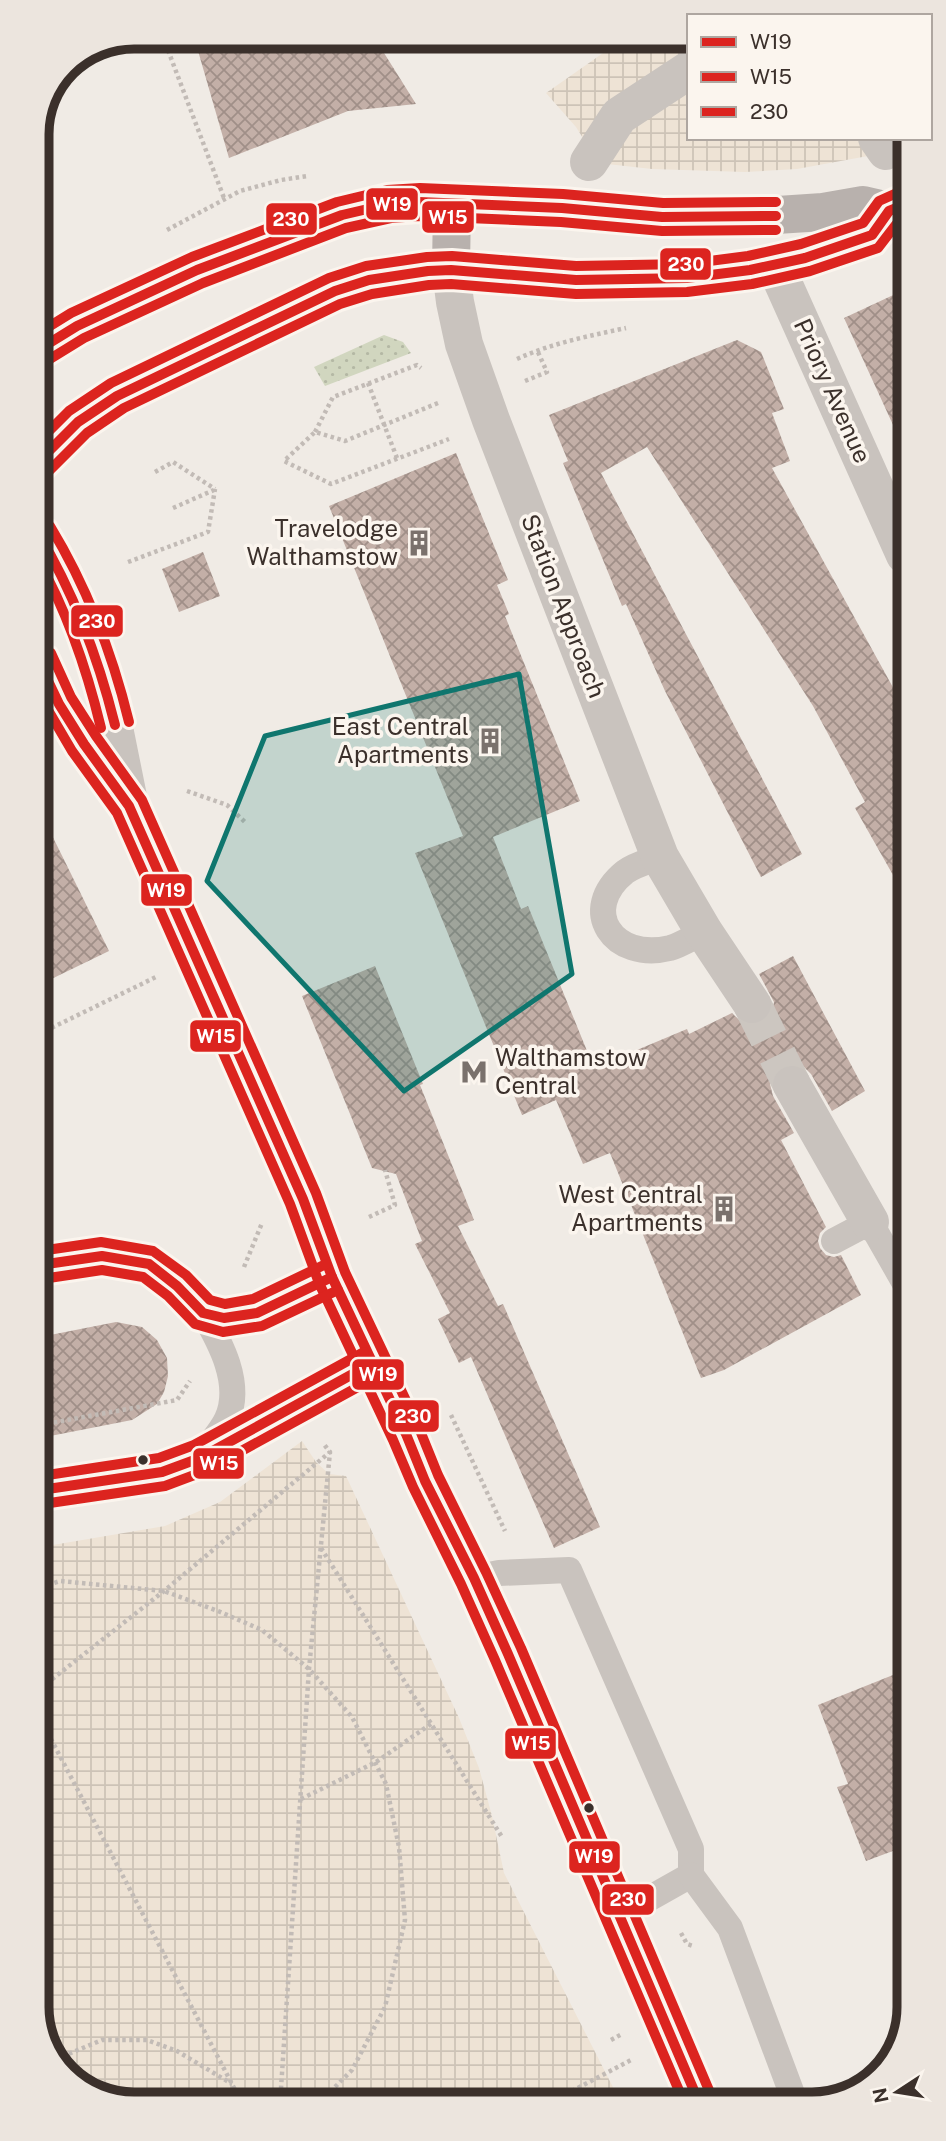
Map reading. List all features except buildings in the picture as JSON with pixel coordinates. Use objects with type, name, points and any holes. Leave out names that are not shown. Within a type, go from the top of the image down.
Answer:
[{"type":"main road","points":[[49,343],[77,326],[164,284],[342,215],[389,204],[419,202],[562,208],[662,217],[747,217],[822,212],[863,205],[896,208]]},
{"type":"main road","points":[[452,203],[452,270]]},
{"type":"main road","points":[[49,451],[78,422],[117,396],[335,291],[369,280],[452,270],[576,280],[687,278],[775,265],[872,235],[896,208]]},
{"type":"main road","points":[[747,217],[766,244],[775,265]]},
{"type":"street","points":[[589,162],[619,116],[687,71]]},
{"type":"street","name":"Priory Avenue","points":[[775,265],[897,530]]},
{"type":"street","name":"Station Approach","points":[[452,270],[455,302],[464,344],[660,857],[704,932],[752,1004]]},
{"type":"street","points":[[49,552],[64,579],[105,683],[129,806]]},
{"type":"street","points":[[49,683],[59,704],[129,806],[303,1199],[332,1277],[406,1434],[425,1481],[474,1578],[695,2092]]},
{"type":"street","points":[[792,1085],[870,1222]]},
{"type":"street","points":[[49,1264],[102,1256],[149,1264],[177,1286],[203,1313],[225,1318],[245,1316],[332,1277]]},
{"type":"street","points":[[49,1489],[162,1472],[200,1458],[371,1364]]},
{"type":"lane","points":[[660,857],[626,870],[609,889],[603,910],[610,935],[626,947],[644,950],[670,948],[704,932]]},
{"type":"lane","points":[[834,1241],[870,1222],[897,1269]]},
{"type":"lane","points":[[200,1458],[228,1418],[231,1399],[229,1374],[220,1343],[203,1313]]},
{"type":"lane","points":[[474,1578],[499,1573],[569,1570],[691,1849],[691,1875],[730,1928],[791,2092]]},
{"type":"lane","points":[[620,1916],[691,1875]]},
{"type":"path","points":[[168,49],[224,198]]},
{"type":"path","points":[[547,372],[537,351],[574,339],[635,326]]},
{"type":"path","points":[[425,372],[417,365],[333,397],[315,432],[285,461],[331,484],[453,438]]},
{"type":"path","points":[[368,383],[397,458]]},
{"type":"path","points":[[315,432],[345,441],[435,405],[443,399]]},
{"type":"path","points":[[155,472],[173,462],[215,489]]},
{"type":"path","points":[[173,508],[215,489]]},
{"type":"path","points":[[128,562],[208,532],[215,489]]},
{"type":"path","points":[[187,791],[226,805],[246,823]]},
{"type":"path","points":[[49,1029],[198,957]]},
{"type":"path","points":[[369,1217],[395,1205],[385,1170]]},
{"type":"path","points":[[240,1277],[264,1216]]},
{"type":"path","points":[[49,1423],[177,1400],[188,1381],[229,1374]]},
{"type":"path","points":[[281,2092],[309,1669],[331,1452],[320,1439]]},
{"type":"path","points":[[49,1682],[164,1591],[331,1452]]},
{"type":"path","points":[[321,1548],[502,1837]]},
{"type":"path","points":[[49,1584],[60,1581],[164,1591],[262,1630],[309,1669],[352,1717],[386,1784],[399,1847],[405,1920],[386,2007],[352,2070],[330,2092]]},
{"type":"path","points":[[300,1799],[376,1762],[431,1724]]},
{"type":"path","points":[[49,1735],[236,2092]]},
{"type":"path","points":[[611,2040],[623,2034]]},
{"type":"path","points":[[64,2056],[102,2040],[147,2040],[177,2051],[232,2085]]},
{"type":"path","points":[[570,2092],[634,2059]]},
{"type":"highlighted area","points":[[519,674],[572,974],[404,1091],[207,881],[265,736]]},
{"type":"green space","points":[[384,335],[403,342],[411,353],[325,386],[314,367]]},
{"type":"shaded area","points":[[609,49],[687,49],[687,140],[897,140],[897,147],[868,156],[797,169],[745,172],[652,169],[589,162],[591,151],[576,127],[546,93]]},
{"type":"shaded area","points":[[302,1441],[316,1462],[329,1474],[346,1476],[459,1718],[479,1768],[504,1873],[615,2092],[128,2092],[91,2081],[63,2054],[54,2034],[49,2007],[49,1546],[165,1526],[220,1502]]},
{"type":"tunnel","points":[[752,1004],[792,1085]]},
{"type":"transit line","name":"230","points":[[49,327],[71,313],[192,257],[337,202],[387,190],[420,188],[563,194],[663,203],[776,202]]},
{"type":"transit line","name":"230","points":[[49,431],[69,411],[111,383],[329,278],[366,266],[452,256],[576,266],[686,264],[748,256],[801,244],[863,223],[879,201],[897,193]]},
{"type":"transit line","name":"W19","points":[[49,343],[77,326],[197,270],[342,215],[389,204],[419,202],[562,208],[662,217],[776,216]]},
{"type":"transit line","name":"W19","points":[[49,451],[78,422],[117,396],[335,291],[369,280],[451,270],[576,280],[687,278],[750,270],[805,258],[872,235],[889,211],[897,208]]},
{"type":"transit line","name":"W15","points":[[49,360],[84,338],[203,283],[346,228],[391,218],[419,216],[561,222],[662,231],[776,230]]},
{"type":"transit line","name":"W15","points":[[49,471],[87,433],[124,408],[340,304],[372,294],[451,284],[576,294],[687,292],[752,284],[810,271],[878,248],[897,223]]},
{"type":"transit line","name":"230","points":[[50,526],[87,596],[115,670],[129,722]]},
{"type":"transit line","name":"W19","points":[[49,552],[84,626],[115,725]]},
{"type":"transit line","name":"W15","points":[[49,581],[76,642],[101,728]]},
{"type":"transit line","name":"230","points":[[51,653],[71,697],[142,800],[316,1193],[345,1272],[521,1648],[710,2092]]},
{"type":"transit line","name":"W19","points":[[49,683],[84,744],[129,806],[303,1199],[332,1277],[508,1654],[695,2092]]},
{"type":"transit line","name":"W15","points":[[49,712],[72,751],[117,813],[290,1204],[319,1283],[495,1660],[680,2092]]},
{"type":"transit line","name":"230","points":[[49,1250],[101,1242],[153,1251],[186,1275],[210,1300],[225,1304],[253,1299],[326,1264]]},
{"type":"transit line","name":"W19","points":[[49,1264],[102,1256],[149,1264],[177,1286],[203,1313],[224,1318],[257,1313],[332,1277]]},
{"type":"transit line","name":"W15","points":[[49,1278],[102,1270],[143,1277],[168,1296],[195,1324],[223,1332],[262,1326],[338,1290]]},
{"type":"transit line","name":"230","points":[[49,1475],[159,1458],[194,1445],[364,1352]]},
{"type":"transit line","name":"W19","points":[[49,1489],[162,1472],[200,1458],[371,1364]]},
{"type":"transit line","name":"W15","points":[[49,1503],[165,1486],[205,1471],[378,1376]]},
{"type":"place","name":"Travelodge Walthamstow","points":[[419,543]]},
{"type":"place","name":"East Central Apartments","points":[[490,741]]},
{"type":"place","name":"Walthamstow Central","points":[[474,1072]]},
{"type":"place","name":"West Central Apartments","points":[[724,1209]]}]
